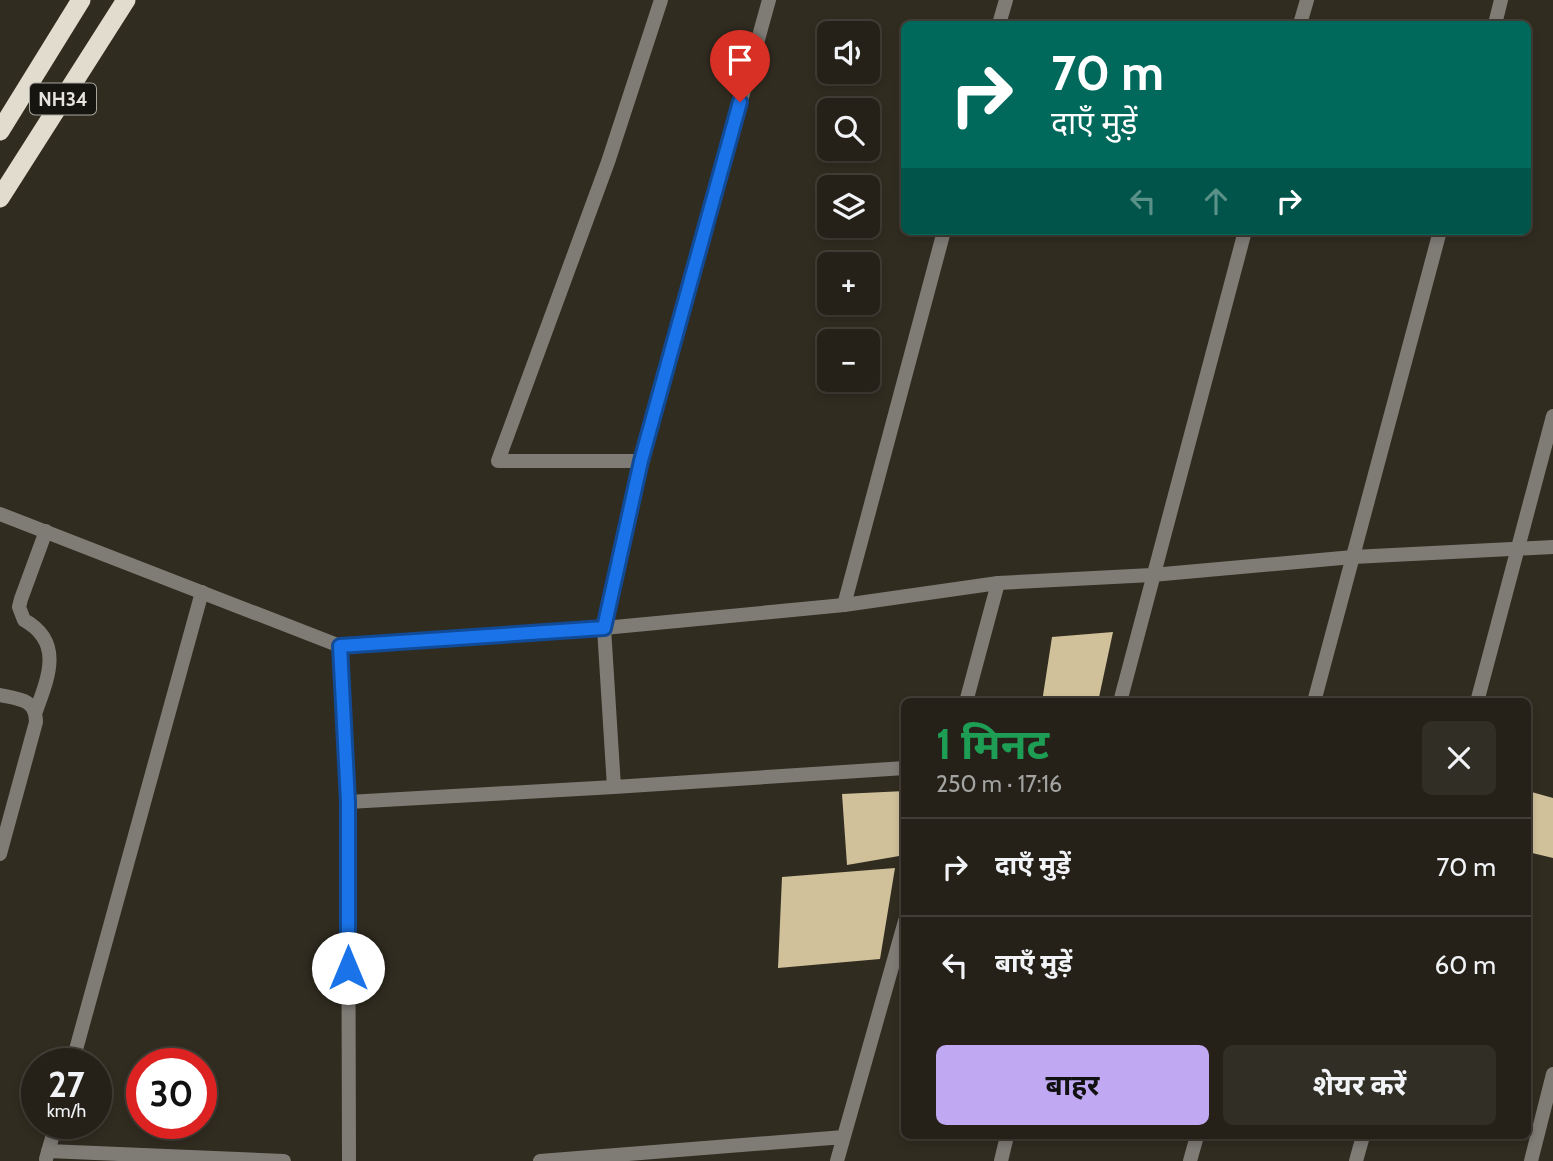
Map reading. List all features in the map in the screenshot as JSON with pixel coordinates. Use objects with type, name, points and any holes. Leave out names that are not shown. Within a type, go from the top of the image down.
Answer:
[{"type":"highway","name":"NH34","points":[[0,131],[81,0]]},
{"type":"highway","name":"NH34","points":[[0,198],[126,0]]},
{"type":"street","points":[[641,461],[498,461],[608,162],[661,0]]},
{"type":"street","points":[[614,787],[604,628],[641,461],[768,0]]},
{"type":"street","points":[[1000,21],[1006,0]]},
{"type":"street","points":[[1301,21],[1307,0]]},
{"type":"street","points":[[1496,21],[1501,0]]},
{"type":"street","points":[[844,606],[943,235]]},
{"type":"street","points":[[1121,698],[1244,235]]},
{"type":"street","points":[[1315,698],[1439,235]]},
{"type":"street","points":[[1478,698],[1553,416]]},
{"type":"street","points":[[0,514],[340,646],[604,628],[844,606],[998,583],[1152,575],[1353,557],[1553,547]]},
{"type":"street","points":[[0,853],[51,663],[43,639],[32,625],[24,620],[19,607],[46,531]]},
{"type":"street","points":[[966,698],[998,583]]},
{"type":"street","points":[[76,1048],[202,592]]},
{"type":"street","points":[[340,646],[348,802],[349,1161]]},
{"type":"street","points":[[0,695],[30,703],[36,711]]},
{"type":"street","points":[[348,802],[901,768]]},
{"type":"street","points":[[837,1161],[898,971],[901,950]]},
{"type":"street","points":[[1531,1161],[1553,1074]]},
{"type":"street","points":[[540,1161],[844,1137]]},
{"type":"street","points":[[51,1139],[47,1156],[284,1161]]},
{"type":"street","points":[[1001,1161],[1006,1139]]},
{"type":"street","points":[[1190,1161],[1195,1139]]},
{"type":"street","points":[[1356,1161],[1362,1139]]},
{"type":"building","points":[[1113,632],[1099,698],[1043,698],[1052,637]]},
{"type":"building","points":[[901,791],[901,856],[847,865],[842,794]]},
{"type":"building","points":[[1531,792],[1553,798],[1553,858],[1531,853]]},
{"type":"building","points":[[895,868],[880,959],[778,968],[782,877]]},
{"type":"route","points":[[348,968],[348,802],[340,646],[604,628],[641,461],[740,102]]}]
